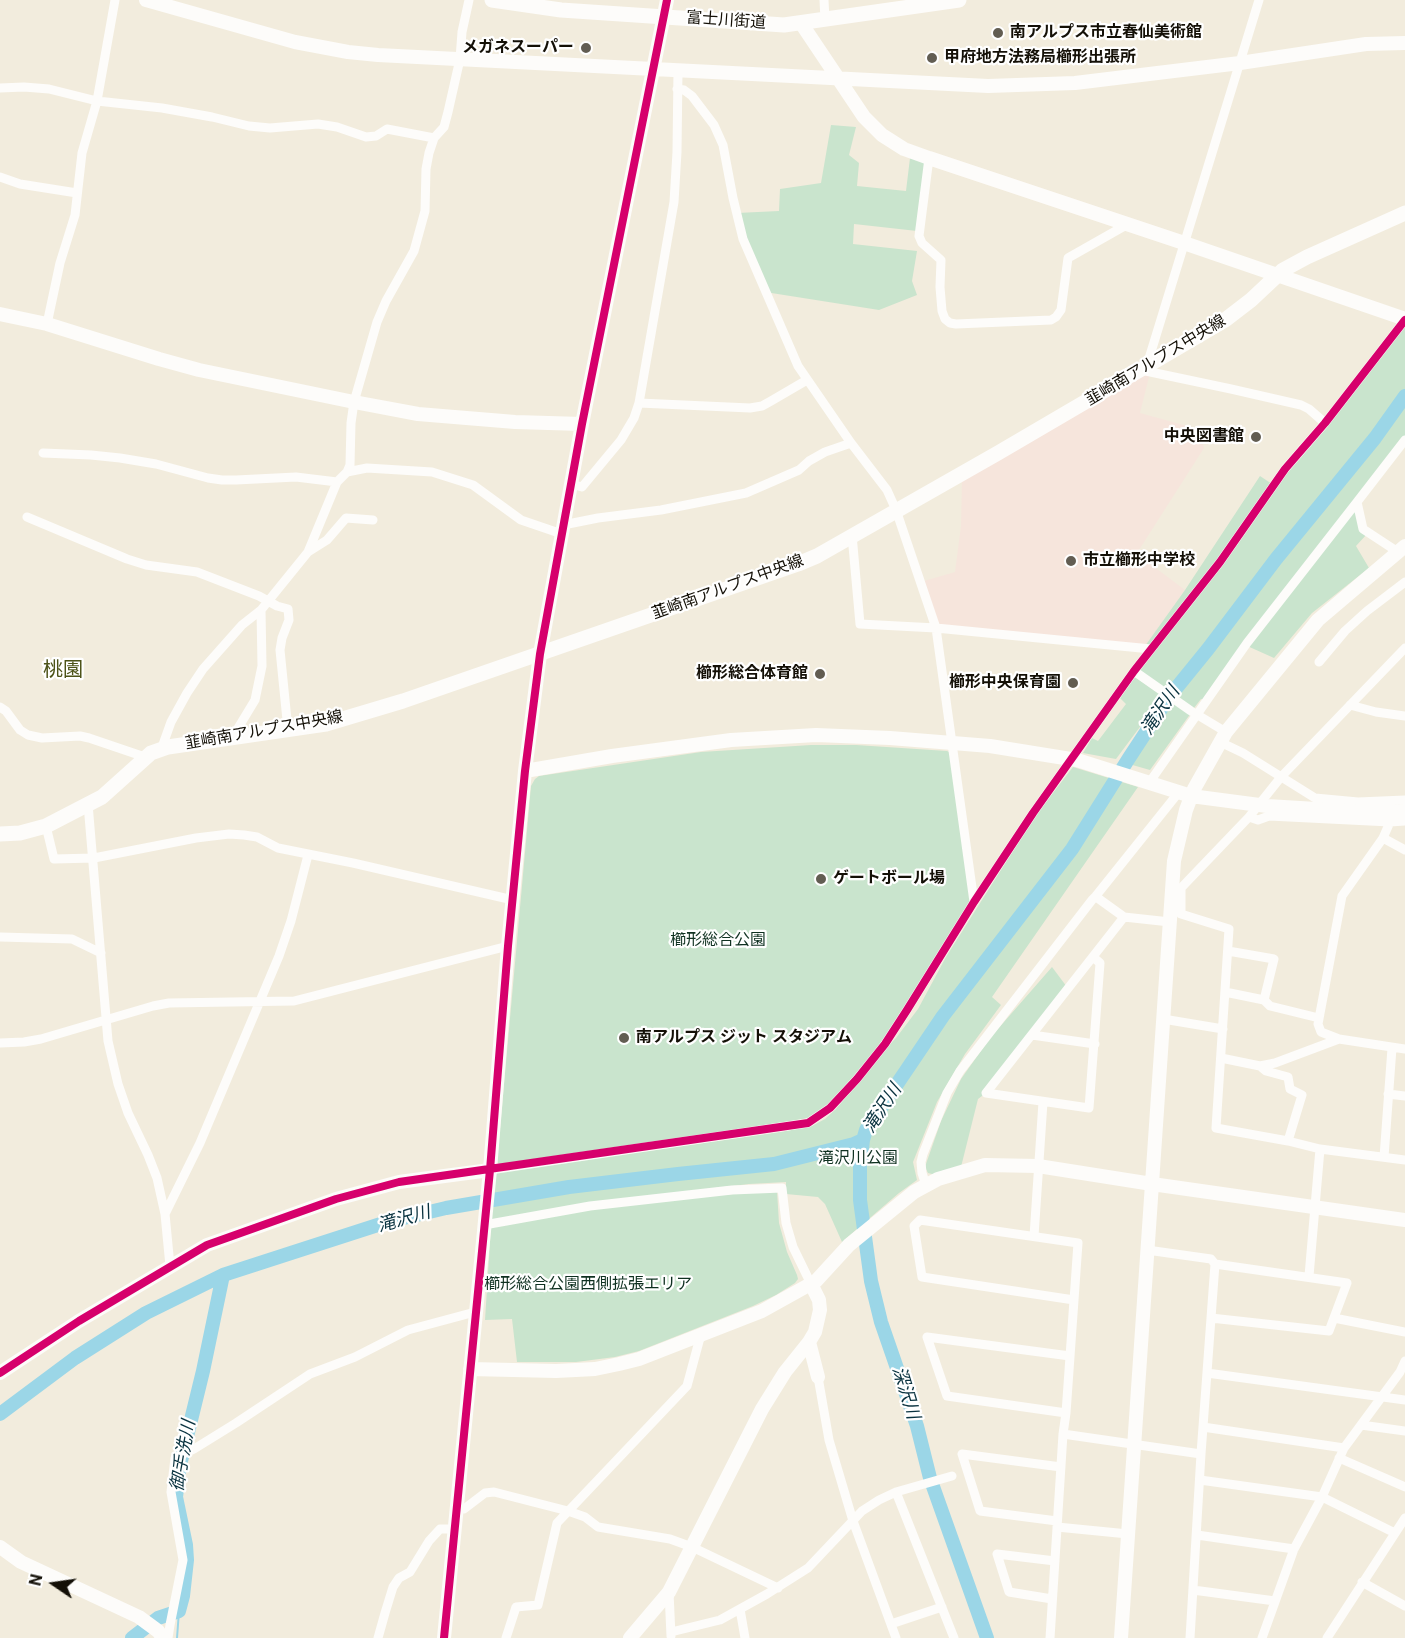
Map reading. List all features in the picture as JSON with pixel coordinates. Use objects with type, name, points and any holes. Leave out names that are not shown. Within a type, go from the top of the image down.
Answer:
[{"type":"main road","name":"富士川街道","points":[[492,0],[561,10],[784,25],[959,0]]},
{"type":"main road","name":"韮崎南アルプス中央線","points":[[0,834],[20,833],[46,826],[88,804],[110,791],[152,753],[337,721],[540,654],[817,556],[1225,320],[1251,300],[1283,270],[1405,213]]},
{"type":"street","points":[[47,324],[60,263],[75,215],[82,153],[97,101],[115,0]]},
{"type":"street","points":[[146,0],[321,48],[378,55],[988,86],[1075,83],[1240,63],[1366,44],[1405,43]]},
{"type":"street","points":[[161,750],[171,722],[203,669],[242,625],[261,610],[308,552],[337,482],[347,472],[350,465],[354,402],[377,322],[414,251],[425,211],[426,169],[429,153],[434,138],[444,127],[448,112],[460,59],[462,32],[469,0]]},
{"type":"street","points":[[444,1638],[525,771],[540,654],[582,424],[667,0]]},
{"type":"street","points":[[824,0],[825,20]]},
{"type":"street","points":[[1259,0],[1144,368],[1301,405],[1325,423]]},
{"type":"street","points":[[0,1373],[79,1321],[207,1245],[336,1199],[399,1182],[489,1172],[808,1123],[821,1115],[837,1101],[885,1044],[1038,805],[1074,760],[1134,671],[1220,562],[1285,469],[1325,423],[1405,320],[904,148],[882,135],[864,117],[801,23]]},
{"type":"street","points":[[571,484],[582,487],[621,440],[634,418],[639,403],[674,202],[678,71]]},
{"type":"street","points":[[0,88],[49,89],[97,101],[162,108],[249,126],[270,128],[318,124],[337,127],[366,137],[376,136],[387,129],[434,138]]},
{"type":"street","points":[[677,89],[684,90],[692,96],[714,125],[723,145],[743,239],[793,355],[807,380],[887,490],[896,510],[936,628],[974,902]]},
{"type":"street","points":[[929,158],[919,236],[921,243],[941,260],[942,311],[945,319],[950,323],[1051,320],[1061,310],[1068,258],[1128,224]]},
{"type":"street","points":[[0,177],[20,183],[77,193]]},
{"type":"street","points":[[0,314],[47,324],[199,370],[354,402],[428,415],[515,422],[582,424]]},
{"type":"street","points":[[639,403],[750,408],[762,406],[807,380]]},
{"type":"street","points":[[1146,782],[1247,643],[1405,440]]},
{"type":"street","points":[[347,472],[367,468],[432,472],[473,485],[521,520],[562,530],[598,518],[661,510],[746,493],[799,470],[825,452],[851,442]]},
{"type":"street","points":[[43,453],[120,458],[222,480],[296,477],[337,482]]},
{"type":"street","points":[[926,1185],[921,1162],[923,1154],[947,1093],[960,1071],[1092,900],[1185,794],[1223,737],[1318,620],[1402,549],[1363,529],[1357,502]]},
{"type":"street","points":[[27,517],[128,559],[146,565],[197,572],[288,609],[289,620],[280,650],[288,730]]},
{"type":"street","points":[[308,552],[327,540],[346,518],[373,520]]},
{"type":"street","points":[[852,535],[860,624],[936,628],[1151,649]]},
{"type":"street","points":[[1318,662],[1345,631],[1405,582]]},
{"type":"street","points":[[232,738],[255,700],[262,666],[261,610]]},
{"type":"street","points":[[1405,648],[1249,811],[1181,888],[1181,914],[1229,929],[1216,1128],[1320,1149],[1405,1160]]},
{"type":"street","points":[[262,666],[282,669]]},
{"type":"street","points":[[1134,671],[1194,713],[1244,753],[1315,798],[1359,802],[1405,800]]},
{"type":"street","points":[[1350,705],[1405,716]]},
{"type":"street","points":[[0,707],[6,711],[20,730],[28,735],[42,738],[80,736],[145,757]]},
{"type":"street","points":[[525,771],[612,756],[742,740],[816,735],[953,743],[1010,749],[1074,760],[1249,811],[1258,820],[1269,816],[1405,821]]},
{"type":"street","points":[[1121,1638],[1174,861],[1185,794]]},
{"type":"street","points":[[88,804],[108,1041],[118,1084],[128,1113],[157,1178],[165,1214],[170,1266]]},
{"type":"street","points":[[1249,811],[1267,806],[1365,812],[1405,811]]},
{"type":"street","points":[[1390,822],[1383,838],[1342,896],[1318,1024],[1321,1032],[1339,1039],[1405,1049]]},
{"type":"street","points":[[46,826],[54,858],[94,858],[196,838],[229,834],[257,837],[278,848],[513,900]]},
{"type":"street","points":[[1383,838],[1405,850]]},
{"type":"street","points":[[165,1214],[200,1143],[279,956],[291,921],[308,855]]},
{"type":"street","points":[[1095,897],[1124,917],[1170,922]]},
{"type":"street","points":[[1093,957],[1100,963],[1089,1108],[986,1093],[1124,917]]},
{"type":"street","points":[[0,937],[72,939],[101,953]]},
{"type":"street","points":[[0,1043],[41,1039],[169,1003],[294,1002],[508,946]]},
{"type":"street","points":[[1228,951],[1274,959],[1264,1000]]},
{"type":"street","points":[[1226,992],[1264,1000],[1270,1006],[1319,1018]]},
{"type":"street","points":[[1163,1019],[1223,1029]]},
{"type":"street","points":[[1032,1035],[1095,1044]]},
{"type":"street","points":[[1221,1058],[1260,1066],[1275,1063],[1339,1039]]},
{"type":"street","points":[[1384,1157],[1392,1048]]},
{"type":"street","points":[[1260,1066],[1266,1071],[1288,1077],[1290,1089],[1302,1095],[1288,1141]]},
{"type":"street","points":[[1388,1094],[1405,1096]]},
{"type":"street","points":[[1034,1236],[1043,1102]]},
{"type":"street","points":[[1309,1276],[1320,1149]]},
{"type":"street","points":[[470,1369],[555,1371],[595,1369],[639,1359],[762,1311],[811,1284],[844,1250],[914,1192],[938,1179],[985,1165],[1038,1166],[1405,1220]]},
{"type":"street","points":[[484,1223],[643,1199],[732,1190],[782,1188],[786,1223],[793,1247],[819,1300],[820,1310],[815,1332],[785,1372],[762,1409],[669,1592],[630,1638]]},
{"type":"street","points":[[1050,1638],[1078,1244],[920,1220],[914,1226],[922,1277],[1074,1300]]},
{"type":"street","points":[[1147,1250],[1211,1259],[1215,1264],[1190,1638]]},
{"type":"street","points":[[1211,1318],[1329,1331],[1347,1283],[1215,1264]]},
{"type":"street","points":[[0,1546],[21,1562],[139,1617],[165,1633],[183,1560],[171,1492],[175,1458],[194,1449],[310,1374],[355,1357],[408,1330],[475,1312]]},
{"type":"street","points":[[1334,1318],[1405,1332]]},
{"type":"street","points":[[506,1638],[516,1606],[538,1605],[557,1522],[687,1386],[701,1334]]},
{"type":"street","points":[[1066,1413],[947,1396],[927,1337],[1070,1356]]},
{"type":"street","points":[[809,1342],[818,1377],[829,1440],[853,1521],[896,1638]]},
{"type":"street","points":[[1262,1638],[1294,1549],[1322,1497],[1344,1448],[1381,1396],[1402,1372],[1405,1361]]},
{"type":"street","points":[[1207,1373],[1405,1400]]},
{"type":"street","points":[[1361,1425],[1405,1431]]},
{"type":"street","points":[[1203,1427],[1344,1448]]},
{"type":"street","points":[[1063,1434],[1201,1454]]},
{"type":"street","points":[[1061,1467],[962,1454],[980,1512],[1128,1534]]},
{"type":"street","points":[[1339,1458],[1405,1487]]},
{"type":"street","points":[[669,1592],[671,1635],[720,1620],[808,1568],[862,1511],[879,1500],[896,1492],[952,1476]]},
{"type":"street","points":[[1200,1480],[1322,1497],[1395,1533]]},
{"type":"street","points":[[456,1509],[464,1509],[485,1493],[494,1492],[568,1511],[585,1517],[598,1527],[670,1539],[692,1547],[777,1588]]},
{"type":"street","points":[[896,1492],[954,1638]]},
{"type":"street","points":[[1327,1638],[1405,1518]]},
{"type":"street","points":[[378,1638],[393,1587],[399,1578],[410,1572],[440,1529],[454,1529]]},
{"type":"street","points":[[1197,1534],[1294,1549]]},
{"type":"street","points":[[1052,1599],[1009,1592],[997,1554],[1055,1561]]},
{"type":"street","points":[[1362,1582],[1405,1606]]},
{"type":"street","points":[[1193,1590],[1275,1601]]},
{"type":"street","points":[[891,1624],[942,1607]]},
{"type":"street","points":[[740,1609],[745,1638]]},
{"type":"shaded area","points":[[1143,371],[1150,373],[1140,413],[1198,429],[1204,448],[1139,550],[1141,557],[1185,590],[1146,645],[941,625],[936,619],[924,581],[955,572],[961,526],[962,478]]},
{"type":"green space","points":[[831,125],[856,127],[849,155],[859,163],[857,186],[906,191],[910,158],[926,162],[917,231],[854,224],[853,244],[917,251],[912,281],[917,295],[879,310],[765,292],[737,213],[779,211],[780,189],[821,183]]},
{"type":"green space","points":[[1405,320],[1405,396],[1379,432],[1181,682],[1164,692],[1134,671]]},
{"type":"green space","points":[[1405,401],[1405,436],[1354,502],[1367,534],[1356,546],[1369,568],[1312,613],[1274,658],[1245,645],[1207,700],[1201,699],[1194,708],[1176,697],[1345,478],[1349,480],[1352,470]]},
{"type":"green space","points":[[1260,476],[1272,484],[1219,559],[1150,647],[1145,646],[1185,590]]},
{"type":"green space","points":[[1135,677],[1163,696],[1116,759],[1083,753],[1092,738],[1098,741],[1126,704],[1120,698]]},
{"type":"green space","points":[[1173,702],[1191,713],[1150,770],[1129,764]]},
{"type":"green space","name":"櫛形総合公園","points":[[811,745],[856,745],[951,753],[971,904],[908,1005],[874,1052],[829,1105],[808,1118],[500,1165],[497,1162],[531,786],[535,779],[539,776],[701,752]]},
{"type":"green space","name":"滝沢川公園","points":[[1073,767],[1138,787],[992,997],[1001,1005],[965,1054],[937,1102],[913,1162],[917,1180],[842,1242],[825,1204],[818,1197],[786,1194],[786,1182],[749,1184],[587,1203],[491,1220],[495,1173],[781,1132],[812,1126],[825,1119],[836,1109],[918,1009],[946,957],[1035,816]]},
{"type":"green space","points":[[1052,967],[1067,987],[986,1093],[978,1099],[961,1167],[936,1175],[928,1173],[925,1167],[941,1121],[961,1079],[990,1038]]},
{"type":"green space","name":"櫛形総合公園西側拡張エリア","points":[[777,1191],[779,1223],[798,1279],[776,1295],[753,1306],[639,1351],[576,1362],[517,1362],[512,1319],[485,1320],[491,1226],[590,1209],[676,1198]]},
{"type":"waterway","name":"滝沢川","points":[[987,1638],[930,1478],[917,1426],[881,1322],[871,1281],[860,1200],[860,1166],[866,1130],[943,1016],[1072,849],[1169,697],[1276,559],[1375,438],[1405,396]]},
{"type":"waterway","name":"滝沢川","points":[[0,1414],[75,1358],[146,1313],[223,1275],[387,1222],[446,1208],[569,1187],[774,1164],[863,1140]]},
{"type":"waterway","name":"御手洗川","points":[[132,1638],[158,1618],[179,1611],[183,1596],[187,1560],[186,1545],[176,1497],[180,1465],[223,1275]]},
{"type":"waterway","name":"御手洗川","points":[[177,1638],[179,1611]]},
{"type":"cycle path","points":[[444,1638],[490,1170],[525,771],[540,654],[582,424],[667,0]]},
{"type":"cycle path","points":[[0,1373],[79,1321],[207,1245],[336,1199],[399,1182],[808,1123],[830,1108],[885,1044],[1033,813],[1134,671],[1220,562],[1285,469],[1325,423],[1405,320]]},
{"type":"place","name":"南アルプス市立春仙美術館","points":[[998,33]]},
{"type":"place","name":"メガネスーパー","points":[[586,48]]},
{"type":"place","name":"甲府地方法務局櫛形出張所","points":[[932,58]]},
{"type":"place","name":"中央図書館","points":[[1256,437]]},
{"type":"place","name":"市立櫛形中学校","points":[[1071,561]]},
{"type":"place","name":"櫛形総合体育館","points":[[820,674]]},
{"type":"place","name":"櫛形中央保育園","points":[[1073,683]]},
{"type":"place","name":"ゲートボール場","points":[[821,879]]},
{"type":"place","name":"南アルプス ジット スタジアム","points":[[624,1038]]},
{"type":"district","name":"桃園","points":[[63,671]]},
{"type":"water label","name":"深沢川","points":[[905,1393]]}]
